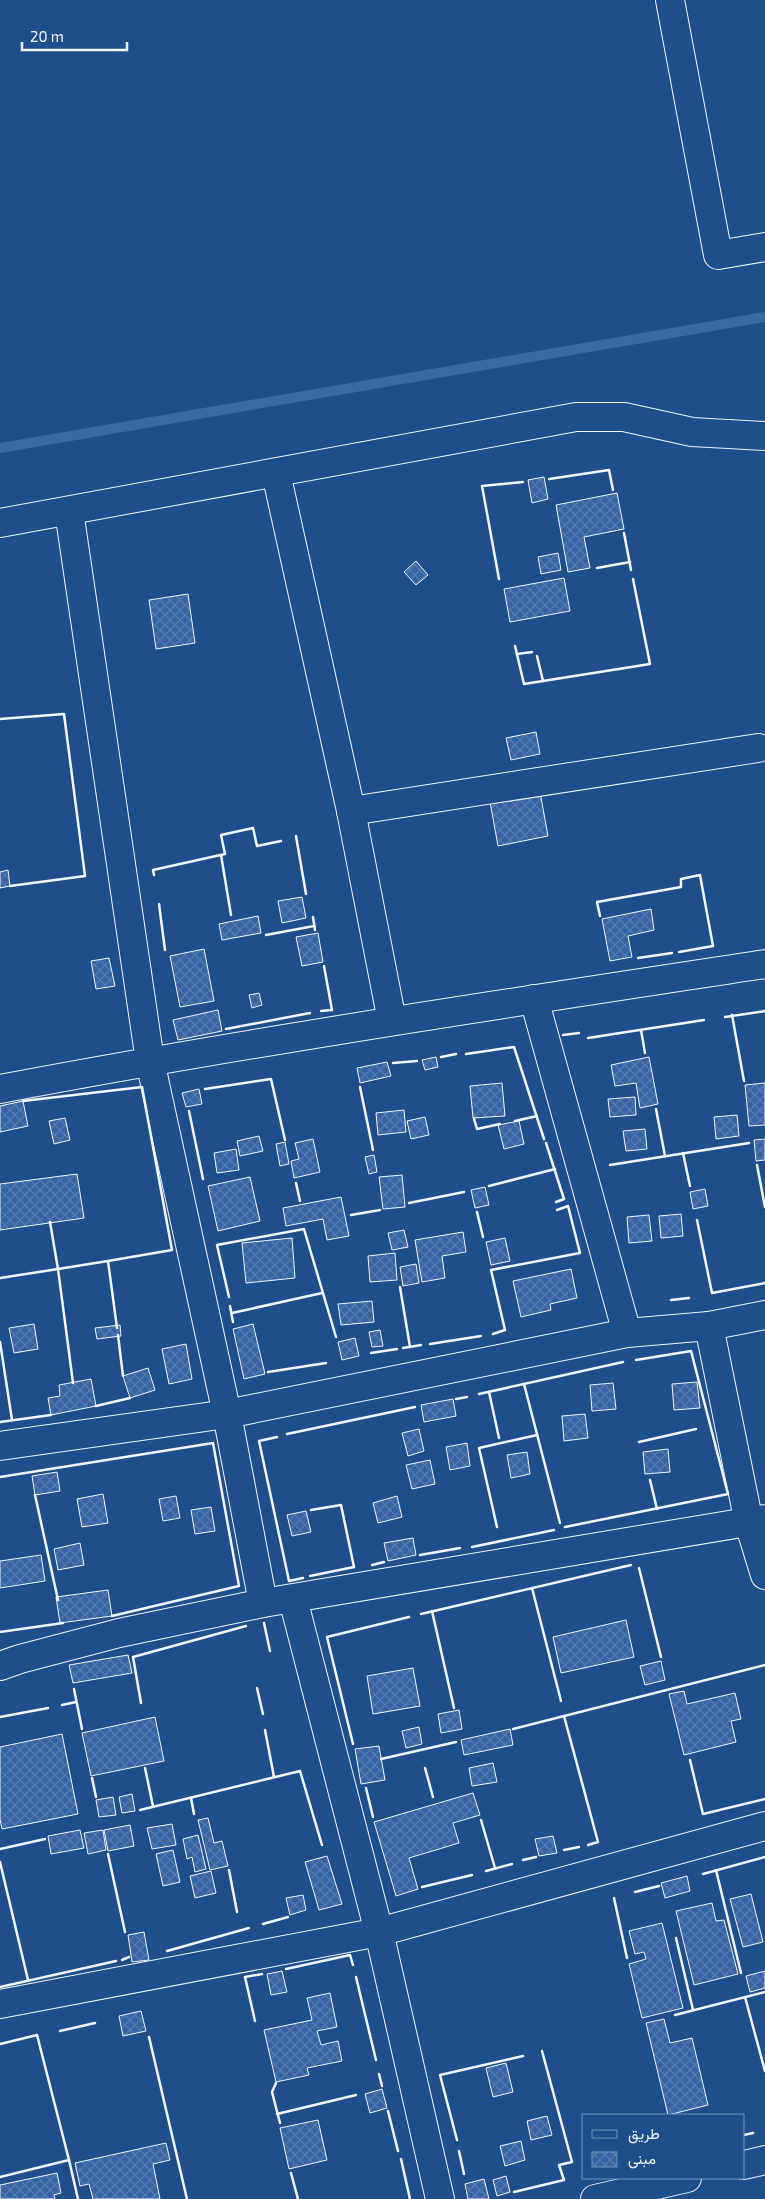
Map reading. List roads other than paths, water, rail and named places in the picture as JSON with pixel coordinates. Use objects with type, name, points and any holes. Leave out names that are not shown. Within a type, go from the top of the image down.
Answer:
[{"type":"street","points":[[670,0],[718,255],[765,247]]},
{"type":"street","points":[[0,523],[576,417],[624,417],[692,432],[765,436]]},
{"type":"street","points":[[276,473],[351,811],[392,1020]]},
{"type":"street","points":[[69,511],[150,1061],[227,1414],[263,1603]]},
{"type":"street","points":[[351,811],[758,748]]},
{"type":"street","points":[[0,1089],[150,1061],[392,1020],[765,964]]},
{"type":"street","points":[[534,999],[627,1333]]},
{"type":"street","points":[[0,1446],[227,1414],[627,1333],[709,1326],[765,1315]]},
{"type":"street","points":[[709,1326],[757,1521],[765,1575]]},
{"type":"street","points":[[0,1666],[119,1632],[263,1603],[757,1521]]},
{"type":"street","points":[[293,1599],[379,1932],[440,2199]]},
{"type":"street","points":[[0,2004],[379,1932],[765,1826]]},
{"type":"street","points":[[745,2164],[765,2160]]},
{"type":"street","points":[[595,2199],[683,2179]]},
{"type":"waterway","points":[[0,448],[765,317]]}]
